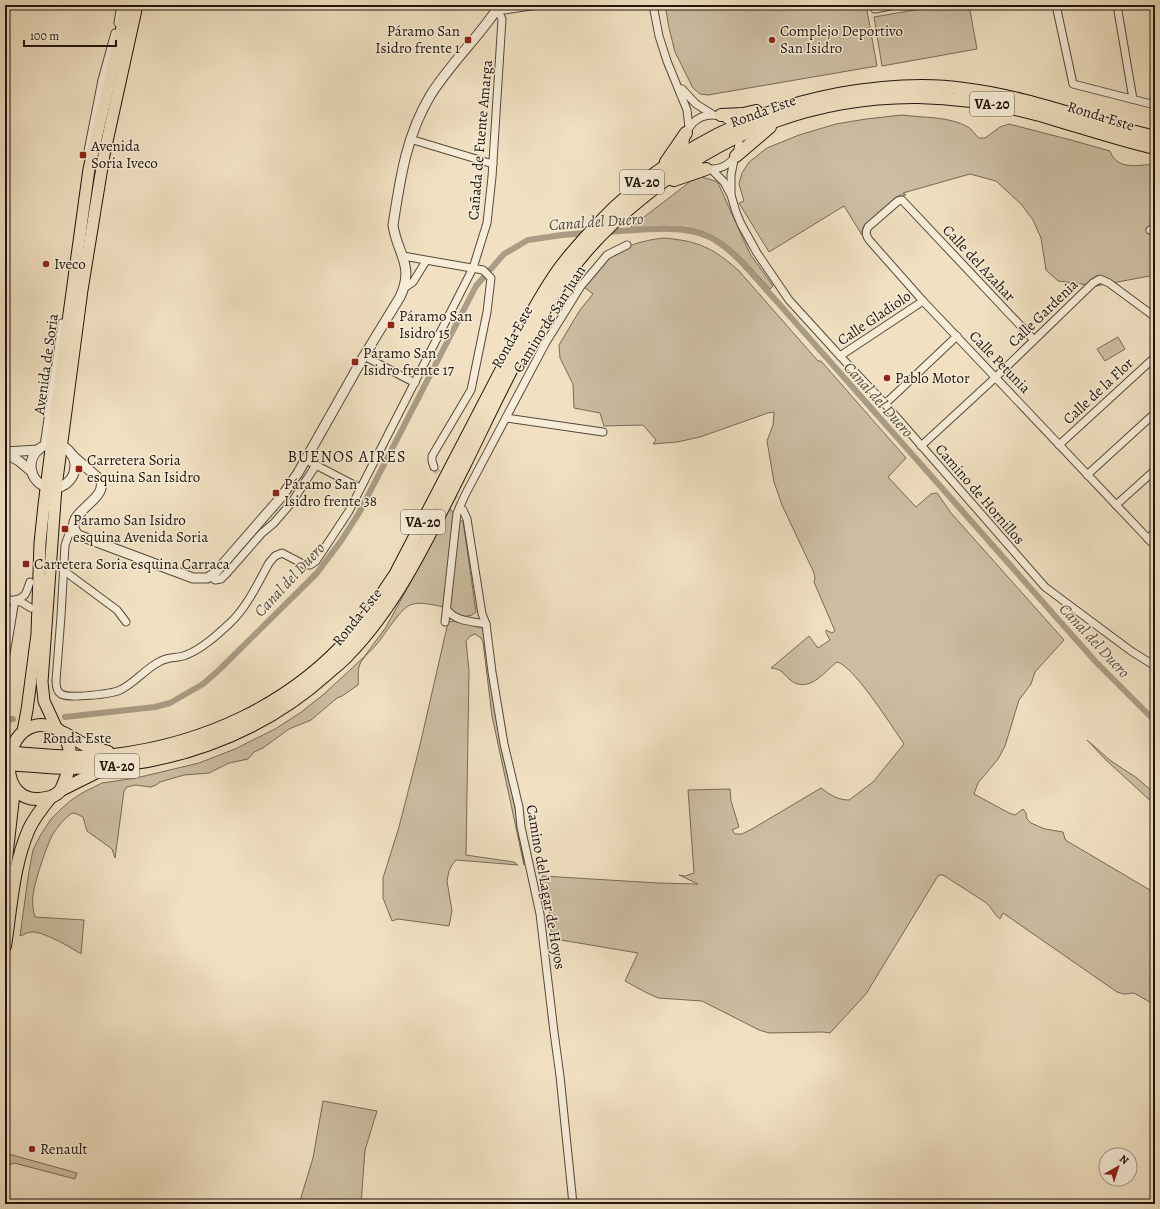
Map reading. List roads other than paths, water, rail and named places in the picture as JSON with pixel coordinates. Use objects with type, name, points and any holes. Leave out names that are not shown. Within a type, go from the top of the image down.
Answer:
[{"type":"highway","name":"Ronda Este","points":[[70,762],[145,750],[198,737],[239,720],[279,698],[304,680],[327,660],[351,636],[373,608],[395,574],[519,336],[557,271],[607,222],[636,187],[664,173],[689,156],[716,147],[737,131],[813,99],[881,88],[936,86],[964,88],[1030,101],[1155,137]]},
{"type":"highway","name":"Ronda Este","points":[[778,114],[881,99],[917,97],[954,99],[1023,111],[1155,148]]},
{"type":"highway","points":[[717,114],[743,114],[767,108],[778,114],[735,158]]},
{"type":"highway","points":[[687,131],[664,173],[674,180],[709,170]]},
{"type":"highway","name":"Ronda Este","points":[[7,755],[107,767],[146,762],[186,753],[257,724],[292,702],[320,681],[349,655],[379,619],[398,591],[541,316],[584,246]]},
{"type":"highway","points":[[5,868],[10,785],[7,755],[20,734],[39,725],[46,725],[60,730],[85,745],[104,750],[113,755]]},
{"type":"highway","points":[[60,730],[69,745],[70,762],[61,790]]},
{"type":"highway","points":[[5,946],[21,851],[36,817],[50,798],[61,790],[107,767]]},
{"type":"highway","points":[[10,785],[21,795],[29,798],[50,798]]},
{"type":"main road","name":"Avenida de Soria","points":[[60,730],[44,701],[42,682],[51,487],[49,446],[89,170],[127,5]]},
{"type":"main road","name":"Avenida de Soria","points":[[49,446],[82,290],[104,155],[137,5]]},
{"type":"main road","name":"Avenida de Soria","points":[[20,734],[27,710],[37,634],[40,543],[51,487]]},
{"type":"street","name":"Avenida de Soria","points":[[49,446],[87,155],[102,80],[117,27],[121,5]]},
{"type":"street","points":[[5,452],[49,446],[68,450],[94,474],[100,481],[100,489],[98,496],[77,516],[75,531],[78,535],[184,576],[193,578],[207,578],[215,573],[282,496],[306,460],[404,288],[407,275],[403,256],[394,236],[393,225],[404,158],[420,114],[430,95],[498,7],[504,9],[531,5]]},
{"type":"street","points":[[653,5],[659,36],[667,61],[687,110],[687,131],[685,142],[689,156]]},
{"type":"street","points":[[874,5],[875,9],[895,5]]},
{"type":"street","points":[[1056,5],[1073,84],[1155,105]]},
{"type":"street","points":[[1117,5],[1133,99]]},
{"type":"street","name":"Cañada de Fuente Amarga","points":[[75,531],[68,534],[65,545],[56,680],[60,694],[67,696],[105,694],[119,691],[158,662],[167,658],[185,656],[199,648],[230,624],[242,610],[269,562],[275,556],[282,553],[305,565],[310,565],[316,561],[338,529],[474,268],[487,223],[493,164],[502,18],[498,7]]},
{"type":"street","points":[[676,82],[690,100],[717,114],[737,131]]},
{"type":"street","points":[[687,131],[704,115],[717,114]]},
{"type":"street","name":"Camino de Hornillos","points":[[731,195],[731,175],[739,149],[737,131]]},
{"type":"street","points":[[410,139],[493,164]]},
{"type":"street","name":"Camino de Hornillos","points":[[689,156],[699,166],[709,170],[724,182],[731,195],[741,224],[757,253],[789,300],[885,404],[1045,587],[1119,643],[1155,666]]},
{"type":"street","points":[[709,170],[727,165],[735,158]]},
{"type":"street","name":"Calle Petunia","points":[[905,203],[902,200],[898,201],[868,227],[866,231],[867,236],[923,301],[1155,546]]},
{"type":"street","name":"Calle del Azahar","points":[[905,203],[1034,340]]},
{"type":"street","name":"Camino de San Juan","points":[[445,622],[456,513],[545,344],[581,286],[606,255],[626,245]]},
{"type":"street","points":[[403,256],[483,270],[491,278],[487,312],[471,390],[432,456],[434,467]]},
{"type":"street","points":[[404,288],[413,282],[426,261]]},
{"type":"street","name":"Calle Gardenia","points":[[921,446],[996,377],[1092,283],[1100,279],[1109,283],[1155,317]]},
{"type":"street","name":"Calle Gladiolo","points":[[840,356],[923,301]]},
{"type":"street","points":[[885,404],[957,336]]},
{"type":"street","points":[[364,356],[415,383]]},
{"type":"street","name":"Calle de la Flor","points":[[1060,445],[1155,357]]},
{"type":"street","points":[[1088,475],[1155,413]]},
{"type":"street","points":[[506,418],[603,432]]},
{"type":"street","points":[[32,472],[32,461],[49,446]]},
{"type":"street","points":[[5,452],[32,472],[36,479],[51,487],[67,483],[71,479],[74,473],[75,465],[72,454]]},
{"type":"street","points":[[306,460],[360,488]]},
{"type":"street","points":[[210,576],[215,580],[221,579],[227,573],[292,502],[316,465]]},
{"type":"street","points":[[1116,506],[1155,470]]},
{"type":"street","points":[[71,479],[83,474],[94,474]]},
{"type":"street","name":"Camino del Lagar de Hoyos","points":[[463,510],[467,519],[482,614],[486,624],[504,744],[519,807],[540,914],[560,1076],[573,1204]]},
{"type":"street","points":[[1148,539],[1155,532]]},
{"type":"street","points":[[64,570],[117,610],[126,622]]},
{"type":"street","points":[[15,600],[25,596],[30,582]]},
{"type":"street","points":[[5,599],[21,602],[31,608]]},
{"type":"street","points":[[5,660],[15,600]]},
{"type":"street","points":[[447,610],[460,620],[486,624]]},
{"type":"waterway","name":"Canal del Duero","points":[[605,232],[648,229],[678,229],[693,231],[718,242],[733,254],[772,296],[1095,661],[1155,721]]},
{"type":"waterway","name":"Canal del Duero","points":[[65,717],[155,707],[170,703],[203,684],[219,670],[317,573],[341,541],[359,513],[476,286],[504,254],[528,240],[587,233]]},
{"type":"waterway","name":"Canal del Duero","points":[[5,720],[13,719]]},
{"type":"tunnel","points":[[434,467],[463,510]]},
{"type":"place","name":"Páramo San Isidro frente 1","points":[[468,40]]},
{"type":"place","name":"Complejo Deportivo San Isidro","points":[[772,40]]},
{"type":"place","name":"Avenida Soria Iveco","points":[[83,155]]},
{"type":"place","name":"Iveco","points":[[46,264]]},
{"type":"place","name":"Páramo San Isidro 15","points":[[391,325]]},
{"type":"place","name":"Páramo San Isidro frente 17","points":[[355,362]]},
{"type":"place","name":"Pablo Motor","points":[[887,378]]},
{"type":"place","name":"Carretera Soria esquina San Isidro","points":[[79,469]]},
{"type":"place","name":"Páramo San Isidro frente 38","points":[[276,493]]},
{"type":"place","name":"Páramo San Isidro esquina Avenida Soria","points":[[65,529]]},
{"type":"place","name":"Carretera Soria esquina Carraca","points":[[26,564]]},
{"type":"place","name":"Renault","points":[[32,1149]]},
{"type":"district","name":"BUENOS AIRES","points":[[347,456]]}]
